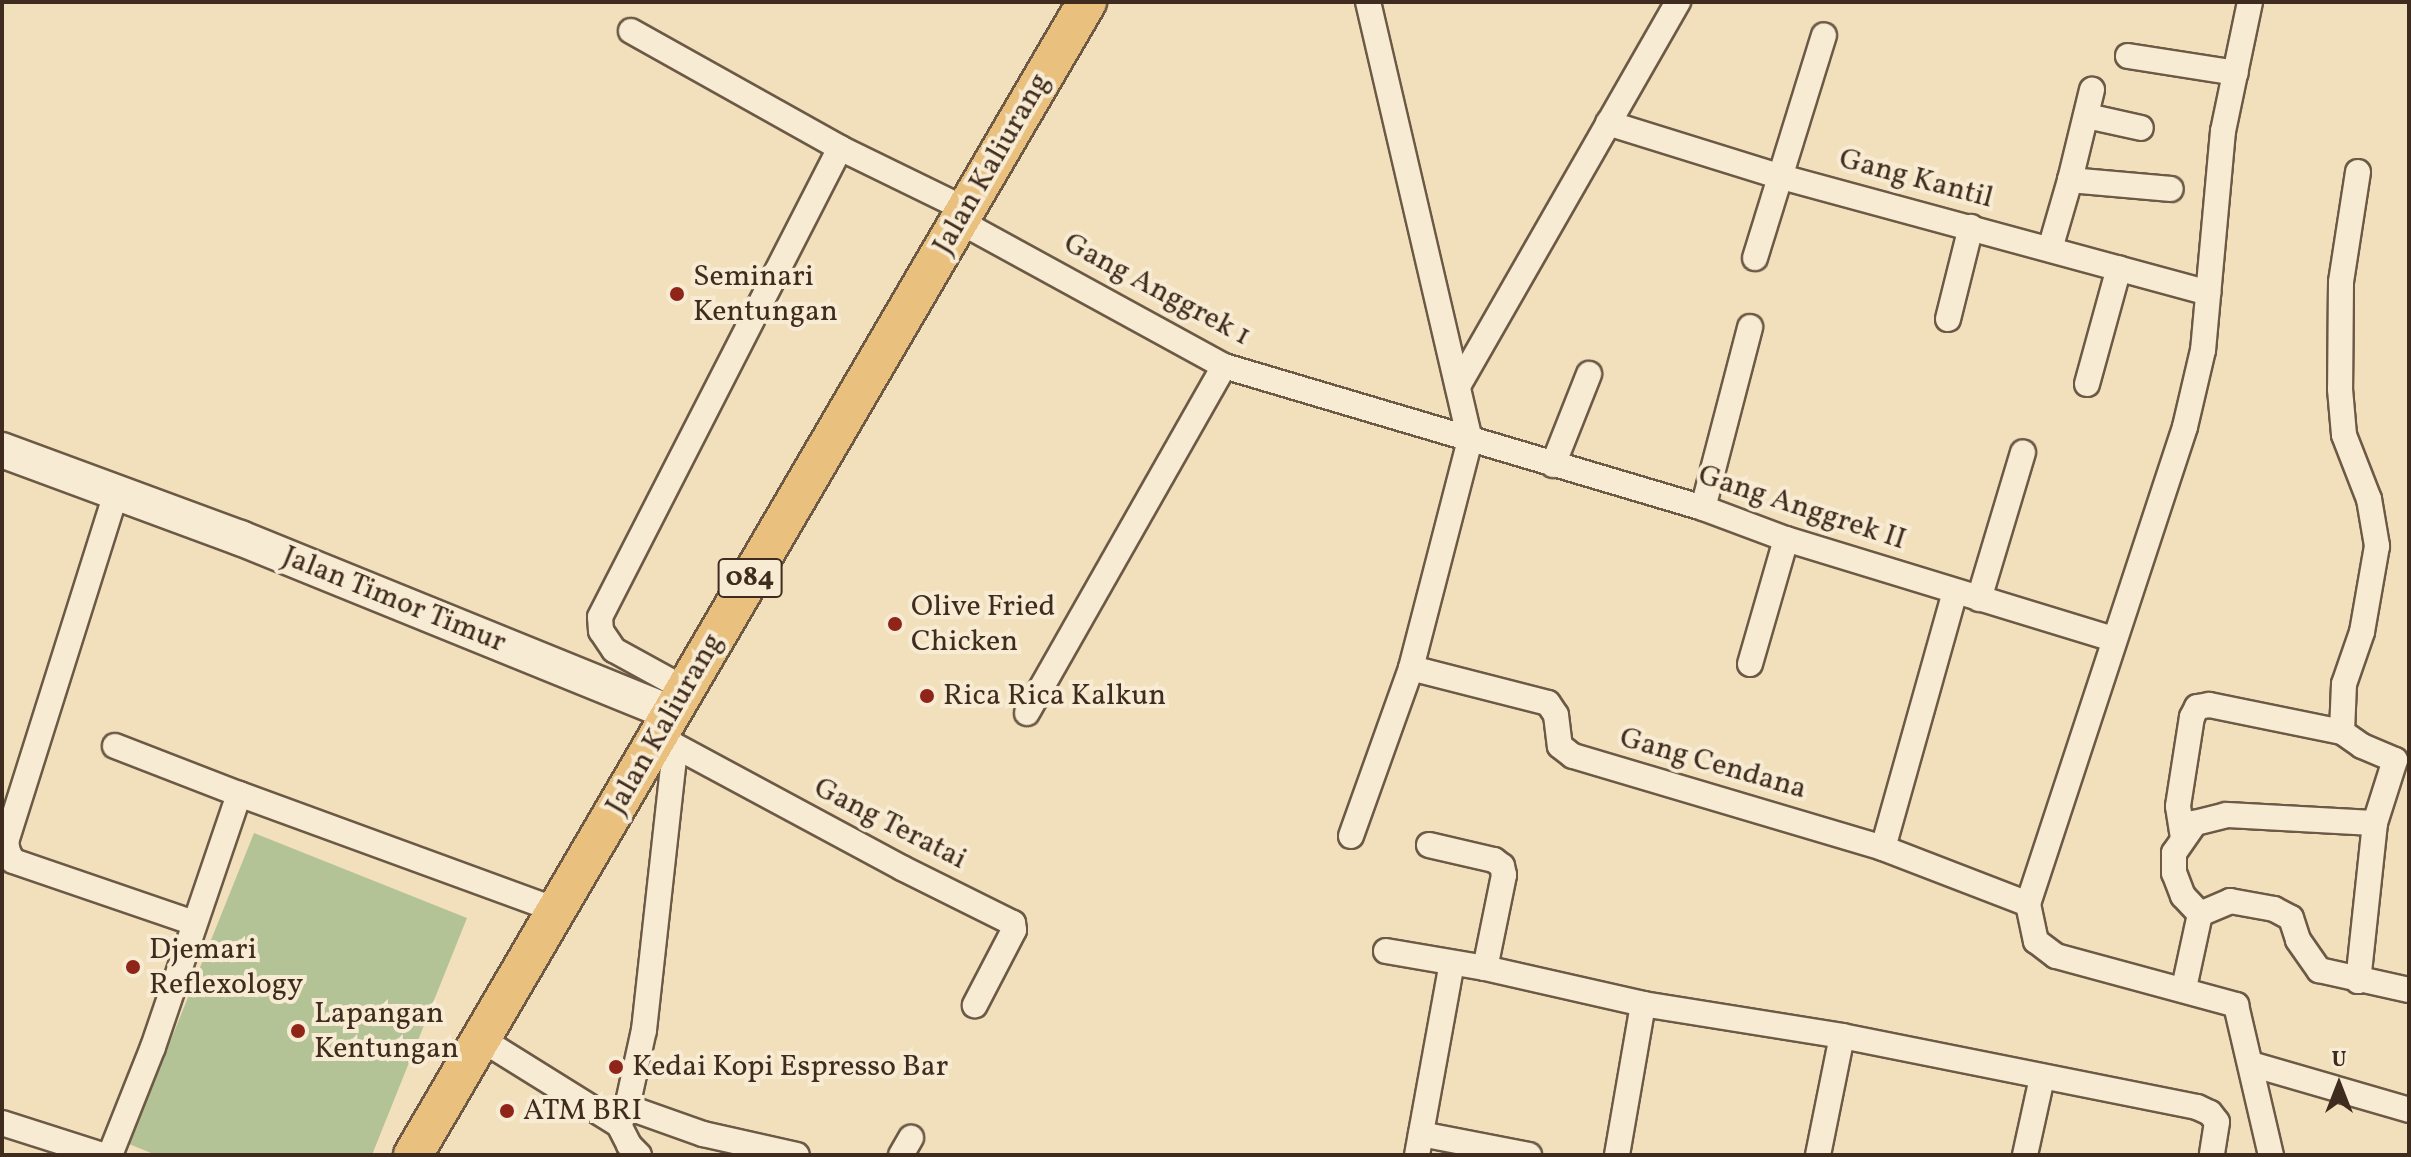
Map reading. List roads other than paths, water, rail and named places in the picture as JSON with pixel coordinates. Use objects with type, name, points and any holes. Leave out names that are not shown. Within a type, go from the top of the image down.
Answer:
[{"type":"main road","name":"Jalan Kaliurang","points":[[413,1155],[556,910],[672,722],[1080,4]]},
{"type":"street","points":[[1351,836],[1411,668],[1470,440],[1368,2]]},
{"type":"street","points":[[1458,386],[1678,2]]},
{"type":"street","points":[[2250,2],[2223,131],[2203,350],[2185,427],[2028,904],[2036,941],[2056,956],[2184,988],[2236,1005],[2271,1155]]},
{"type":"street","name":"Gang Anggrek 1","points":[[631,31],[962,215],[1224,366],[1470,440]]},
{"type":"street","points":[[1755,258],[1824,35]]},
{"type":"street","points":[[2128,56],[2236,73]]},
{"type":"street","points":[[2050,249],[2092,90]]},
{"type":"street","points":[[2087,116],[2141,128]]},
{"type":"street","name":"Gang Kantil","points":[[1608,123],[1778,176],[2208,293]]},
{"type":"street","points":[[628,1137],[644,1030],[672,722],[614,650],[601,631],[600,617],[840,148]]},
{"type":"street","points":[[2342,732],[2344,684],[2362,632],[2377,546],[2369,499],[2344,435],[2340,389],[2341,282],[2358,172]]},
{"type":"street","points":[[2070,180],[2171,189]]},
{"type":"street","points":[[1948,319],[1971,227]]},
{"type":"street","points":[[2087,384],[2119,268]]},
{"type":"street","points":[[1703,508],[1750,327]]},
{"type":"street","points":[[1027,713],[1224,366]]},
{"type":"street","points":[[1553,465],[1589,374]]},
{"type":"street","name":"Gang Anggrek II","points":[[1470,440],[1703,508],[1786,539],[2113,639]]},
{"type":"street","name":"Jalan Timor Timur","points":[[2,450],[117,490],[672,722]]},
{"type":"street","points":[[1979,599],[2023,452]]},
{"type":"street","points":[[117,490],[6,841],[13,861],[194,923]]},
{"type":"street","points":[[1750,664],[1786,539]]},
{"type":"street","points":[[1883,848],[1955,592]]},
{"type":"street","name":"Gang Cendana","points":[[1411,668],[1548,703],[1556,715],[1560,746],[1573,756],[1883,848],[2028,904]]},
{"type":"street","points":[[2183,838],[2178,806],[2192,717],[2197,707],[2209,705],[2342,732],[2362,746],[2395,760],[2375,823],[2358,981]]},
{"type":"street","name":"Gang Teratai","points":[[672,722],[1013,923],[1014,930],[975,1005]]},
{"type":"street","points":[[115,746],[556,910]]},
{"type":"street","points":[[110,1155],[153,1047],[239,794]]},
{"type":"street","points":[[2200,914],[2183,896],[2174,873],[2174,853],[2195,823],[2226,815],[2375,823]]},
{"type":"street","points":[[1429,845],[1494,860],[1502,866],[1504,875],[1485,968]]},
{"type":"street","points":[[2200,914],[2230,901],[2274,909],[2291,918],[2298,940],[2319,970],[2409,990]]},
{"type":"street","points":[[2184,988],[2200,914]]},
{"type":"street","points":[[1386,951],[1485,968],[1643,1004],[1842,1036],[2197,1107],[2210,1113],[2217,1122],[2212,1155]]},
{"type":"street","points":[[1452,963],[1419,1144],[1529,1155]]},
{"type":"street","points":[[1617,1155],[1643,1004]]},
{"type":"street","points":[[1818,1155],[1842,1036]]},
{"type":"street","points":[[481,1039],[628,1137],[703,1134],[797,1155]]},
{"type":"street","points":[[2251,1064],[2409,1110]]},
{"type":"street","points":[[2025,1155],[2042,1078]]},
{"type":"street","points":[[2,1123],[43,1147],[102,1155]]},
{"type":"place","name":"Seminari Kentungan","points":[[677,294]]},
{"type":"place","name":"Olive Fried Chicken","points":[[895,624]]},
{"type":"place","name":"Rica Rica Kalkun","points":[[927,696]]},
{"type":"place","name":"Djemari Reflexology","points":[[133,967]]},
{"type":"place","name":"Lapangan Kentungan","points":[[298,1031]]},
{"type":"place","name":"Kedai Kopi Espresso Bar","points":[[616,1067]]},
{"type":"place","name":"ATM BRI","points":[[507,1111]]}]
